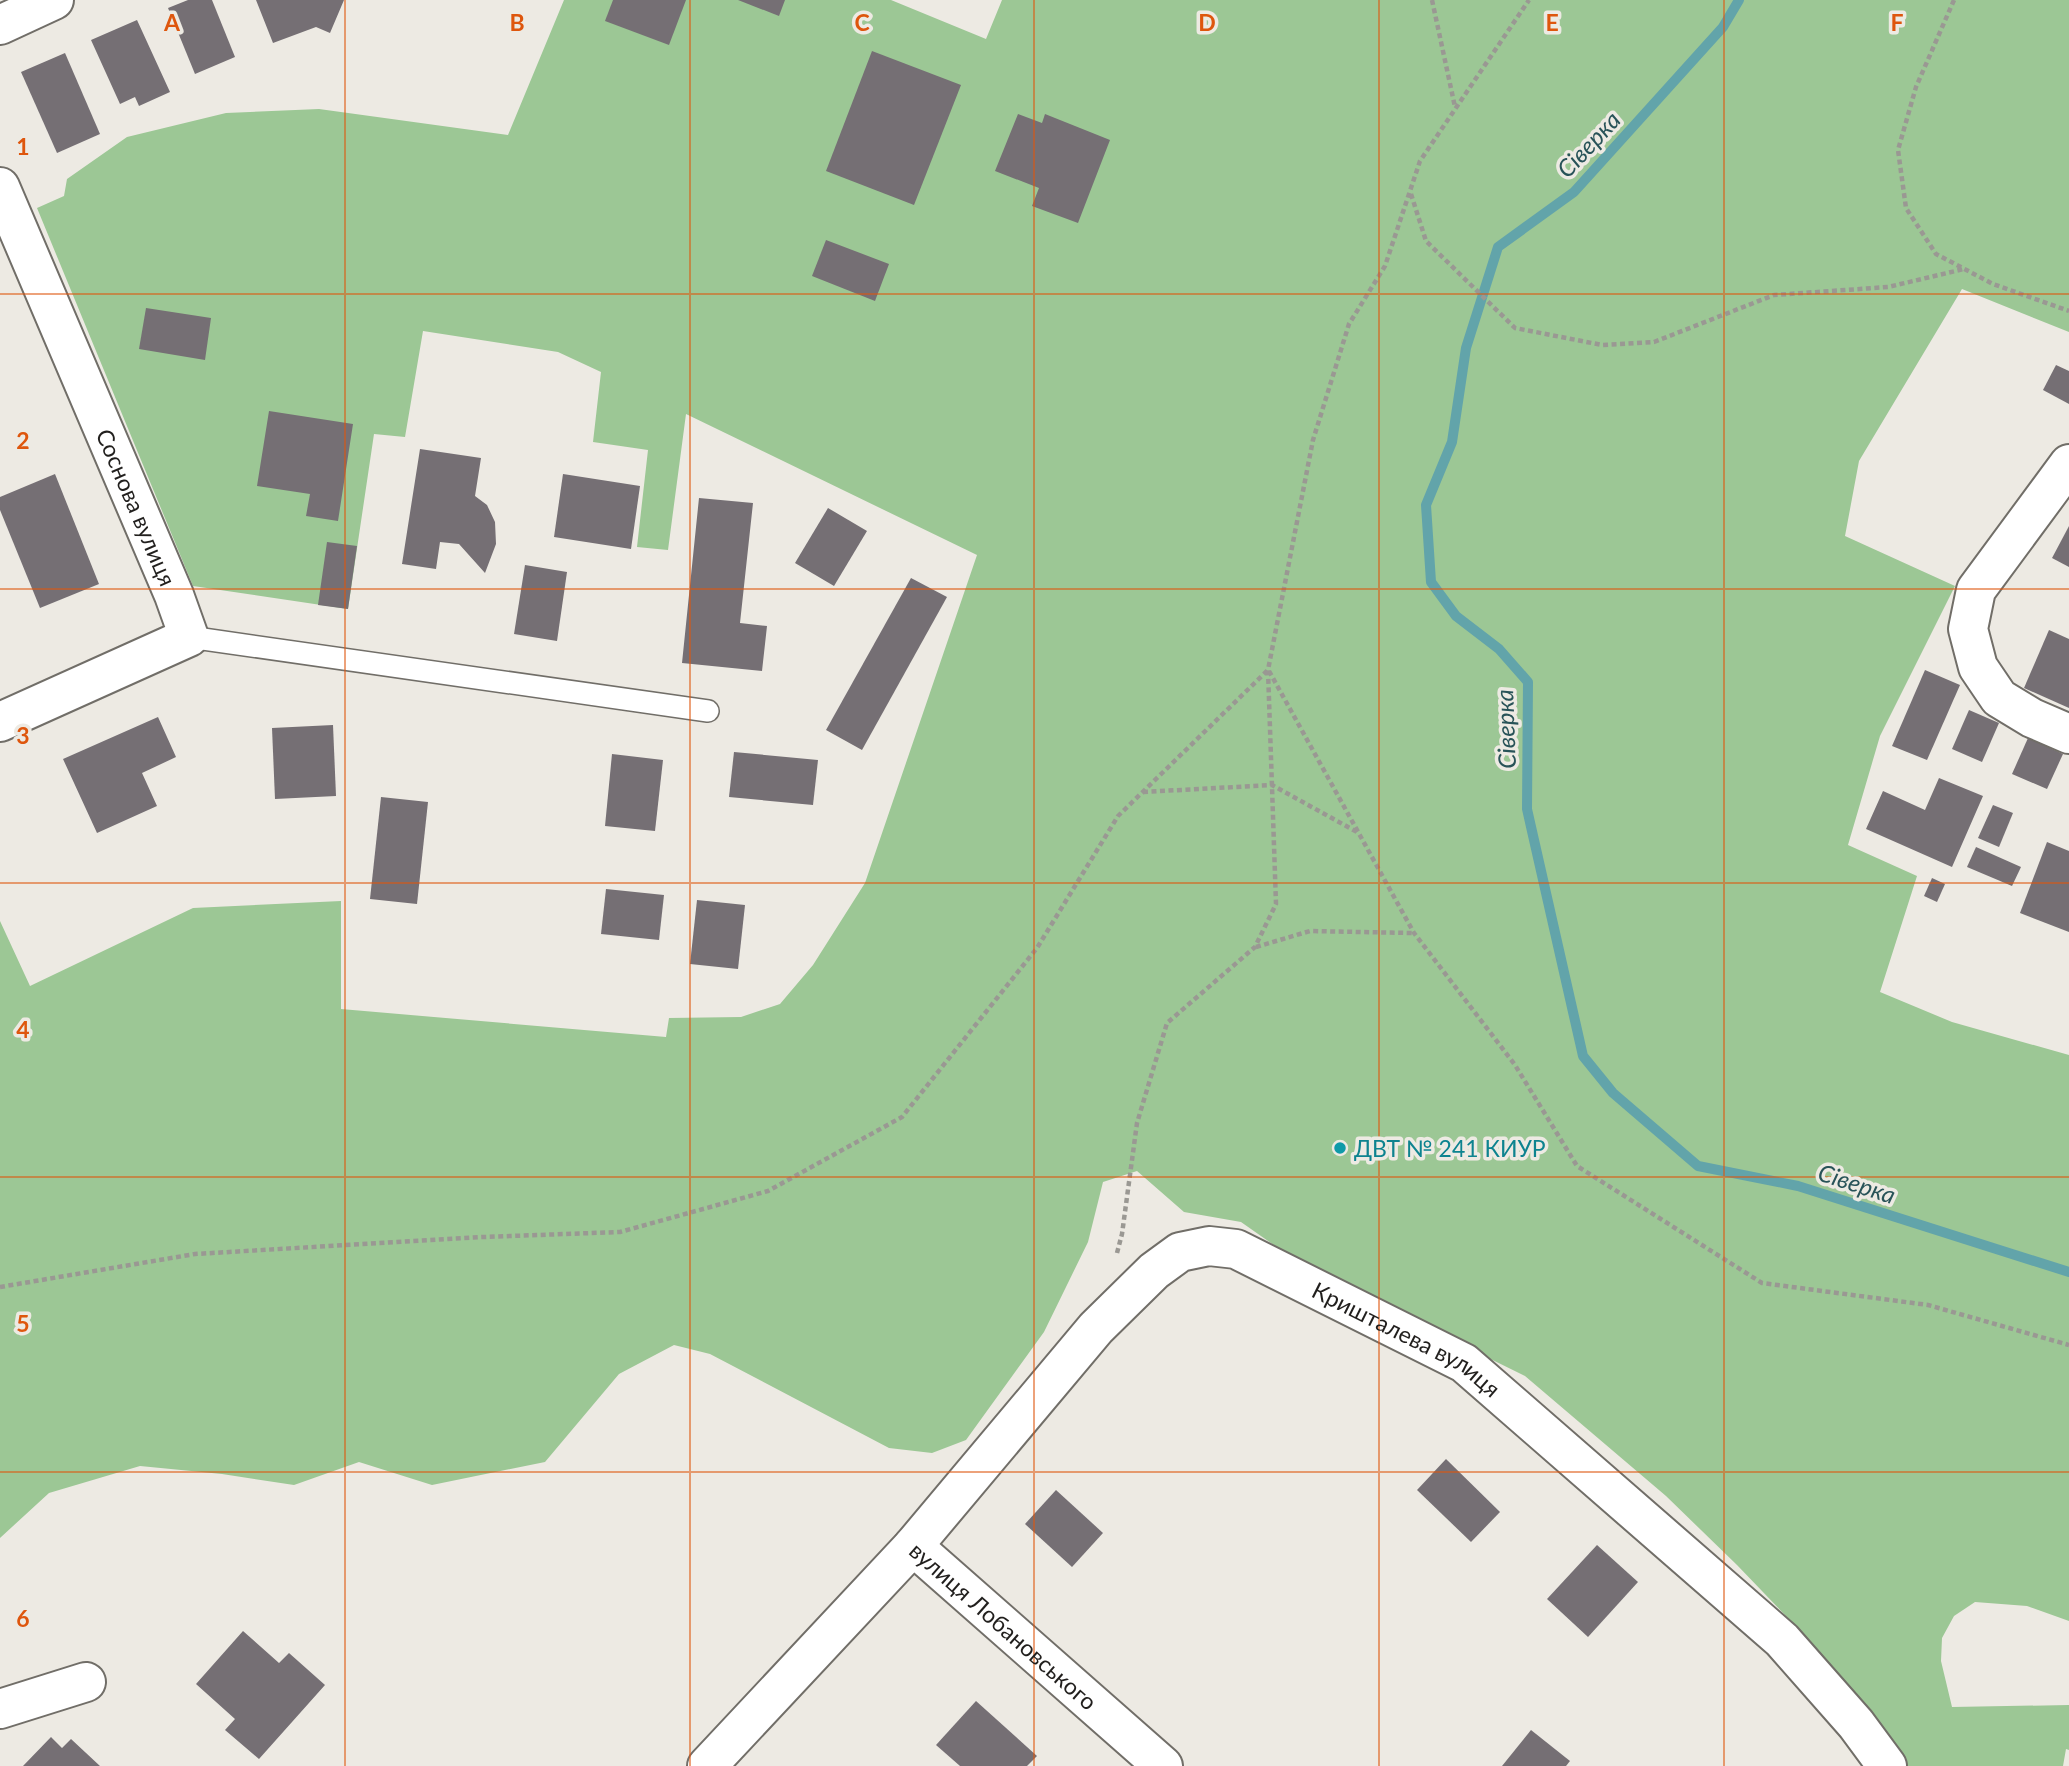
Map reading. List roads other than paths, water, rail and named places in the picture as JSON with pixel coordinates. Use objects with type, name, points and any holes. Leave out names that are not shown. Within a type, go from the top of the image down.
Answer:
[{"type":"street","points":[[0,25],[54,0]]},
{"type":"street","name":"Соснова вулиця","points":[[0,187],[174,596],[189,638]]},
{"type":"street","points":[[2069,464],[1976,590],[1968,629],[1978,667],[2000,698],[2032,718],[2069,734]]},
{"type":"street","points":[[0,722],[189,638]]},
{"type":"street","name":"Кришталева вулиця","points":[[913,1546],[1096,1328],[1154,1271],[1180,1252],[1209,1246],[1236,1249],[1464,1363],[1782,1640],[1856,1724],[1887,1766]]},
{"type":"street","name":"вулиця Лобановського","points":[[707,1766],[913,1546],[1163,1766]]},
{"type":"street","points":[[0,1709],[86,1682]]},
{"type":"lane","points":[[189,638],[708,711]]},
{"type":"waterway","name":"Сіверка","points":[[1739,0],[1723,27],[1574,192],[1498,247],[1466,348],[1452,442],[1426,505],[1431,582],[1456,616],[1499,649],[1528,682],[1527,809],[1583,1056],[1613,1093],[1698,1166],[1798,1186],[2069,1272]]},
{"type":"place","name":"ДВТ № 241 КИУР","points":[[1340,1148]]}]
